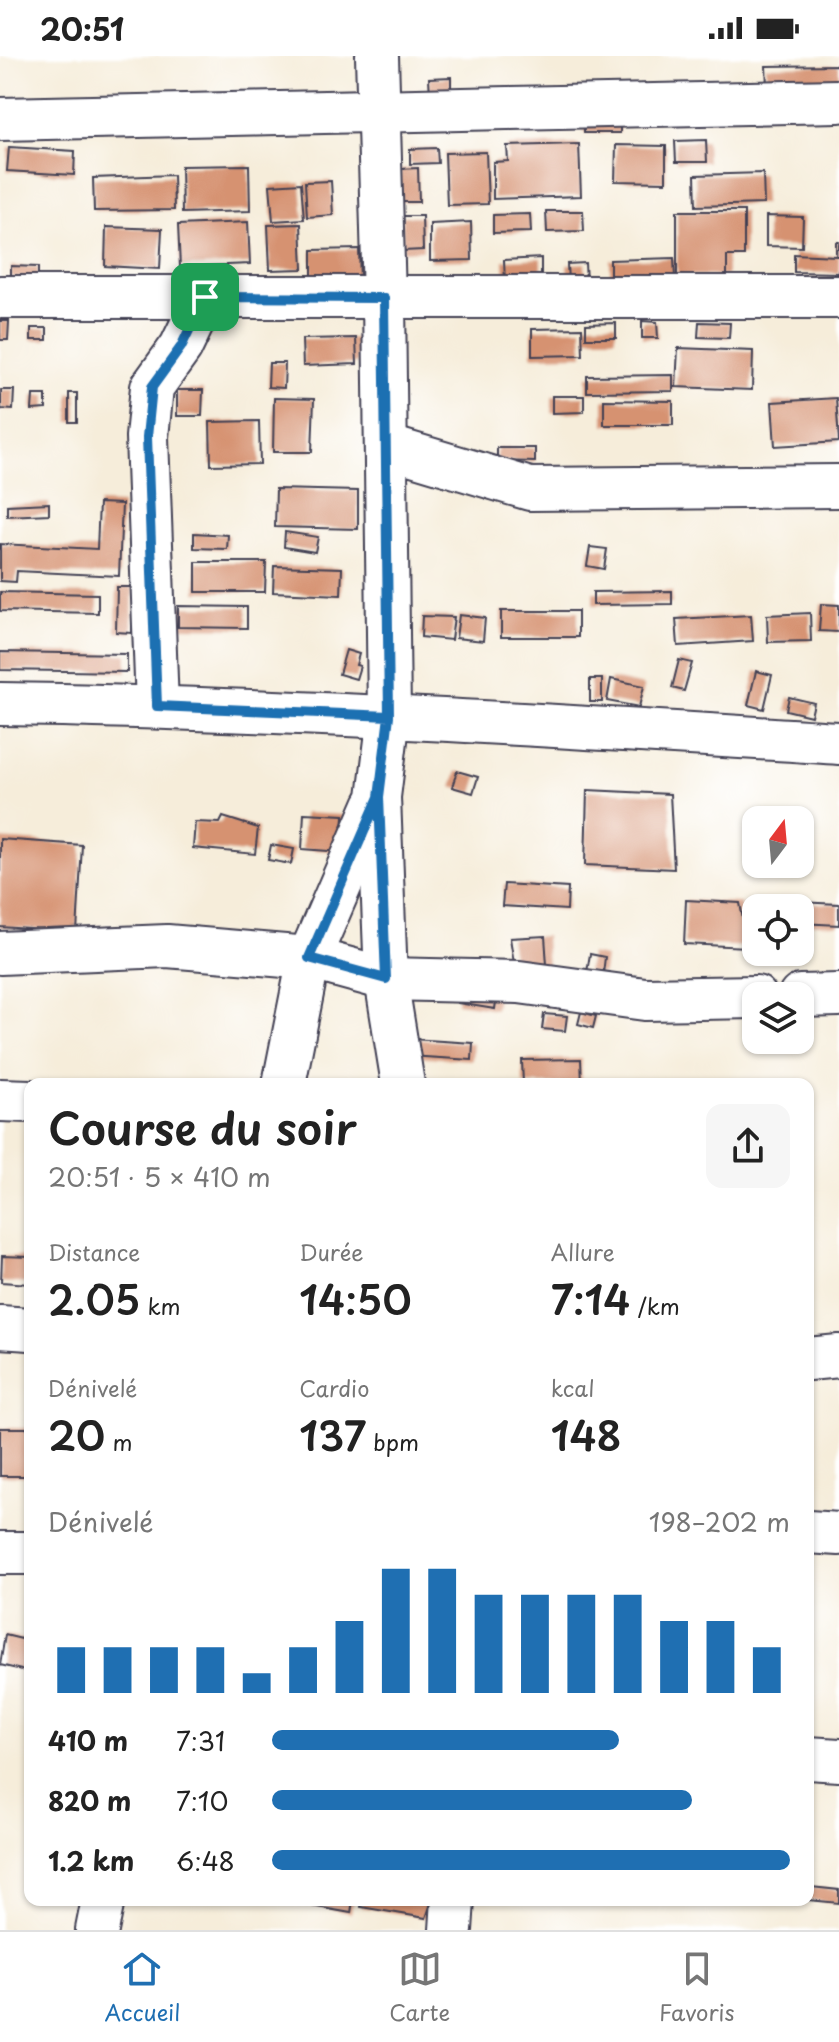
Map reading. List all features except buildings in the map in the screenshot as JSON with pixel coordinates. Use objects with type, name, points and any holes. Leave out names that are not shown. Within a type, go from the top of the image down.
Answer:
[{"type":"street","points":[[377,56],[384,298],[389,716],[379,797],[386,979],[402,1078]]},
{"type":"street","points":[[0,119],[839,101]]},
{"type":"street","points":[[0,297],[839,297]]},
{"type":"street","points":[[157,706],[147,437],[152,387],[181,347],[205,297]]},
{"type":"street","points":[[386,446],[530,489],[839,486]]},
{"type":"street","points":[[0,704],[157,706],[389,716],[839,743]]},
{"type":"street","points":[[285,1078],[309,958],[379,797]]},
{"type":"street","points":[[0,953],[167,946],[309,958],[386,979],[519,982],[645,999],[742,997]]},
{"type":"street","points":[[814,996],[839,995]]},
{"type":"street","points":[[0,1100],[24,1101]]},
{"type":"street","points":[[0,1327],[24,1329]]},
{"type":"street","points":[[814,1358],[839,1356]]},
{"type":"street","points":[[814,1532],[839,1534]]},
{"type":"street","points":[[0,1553],[24,1553]]},
{"type":"street","points":[[814,1758],[839,1760]]},
{"type":"street","points":[[97,1930],[102,1906]]},
{"type":"street","points":[[451,1930],[453,1906]]},
{"type":"route","points":[[205,297],[181,347],[152,387],[147,437],[157,706],[389,716],[379,797],[309,958],[386,979],[379,797],[389,716],[384,298],[205,297]]}]
